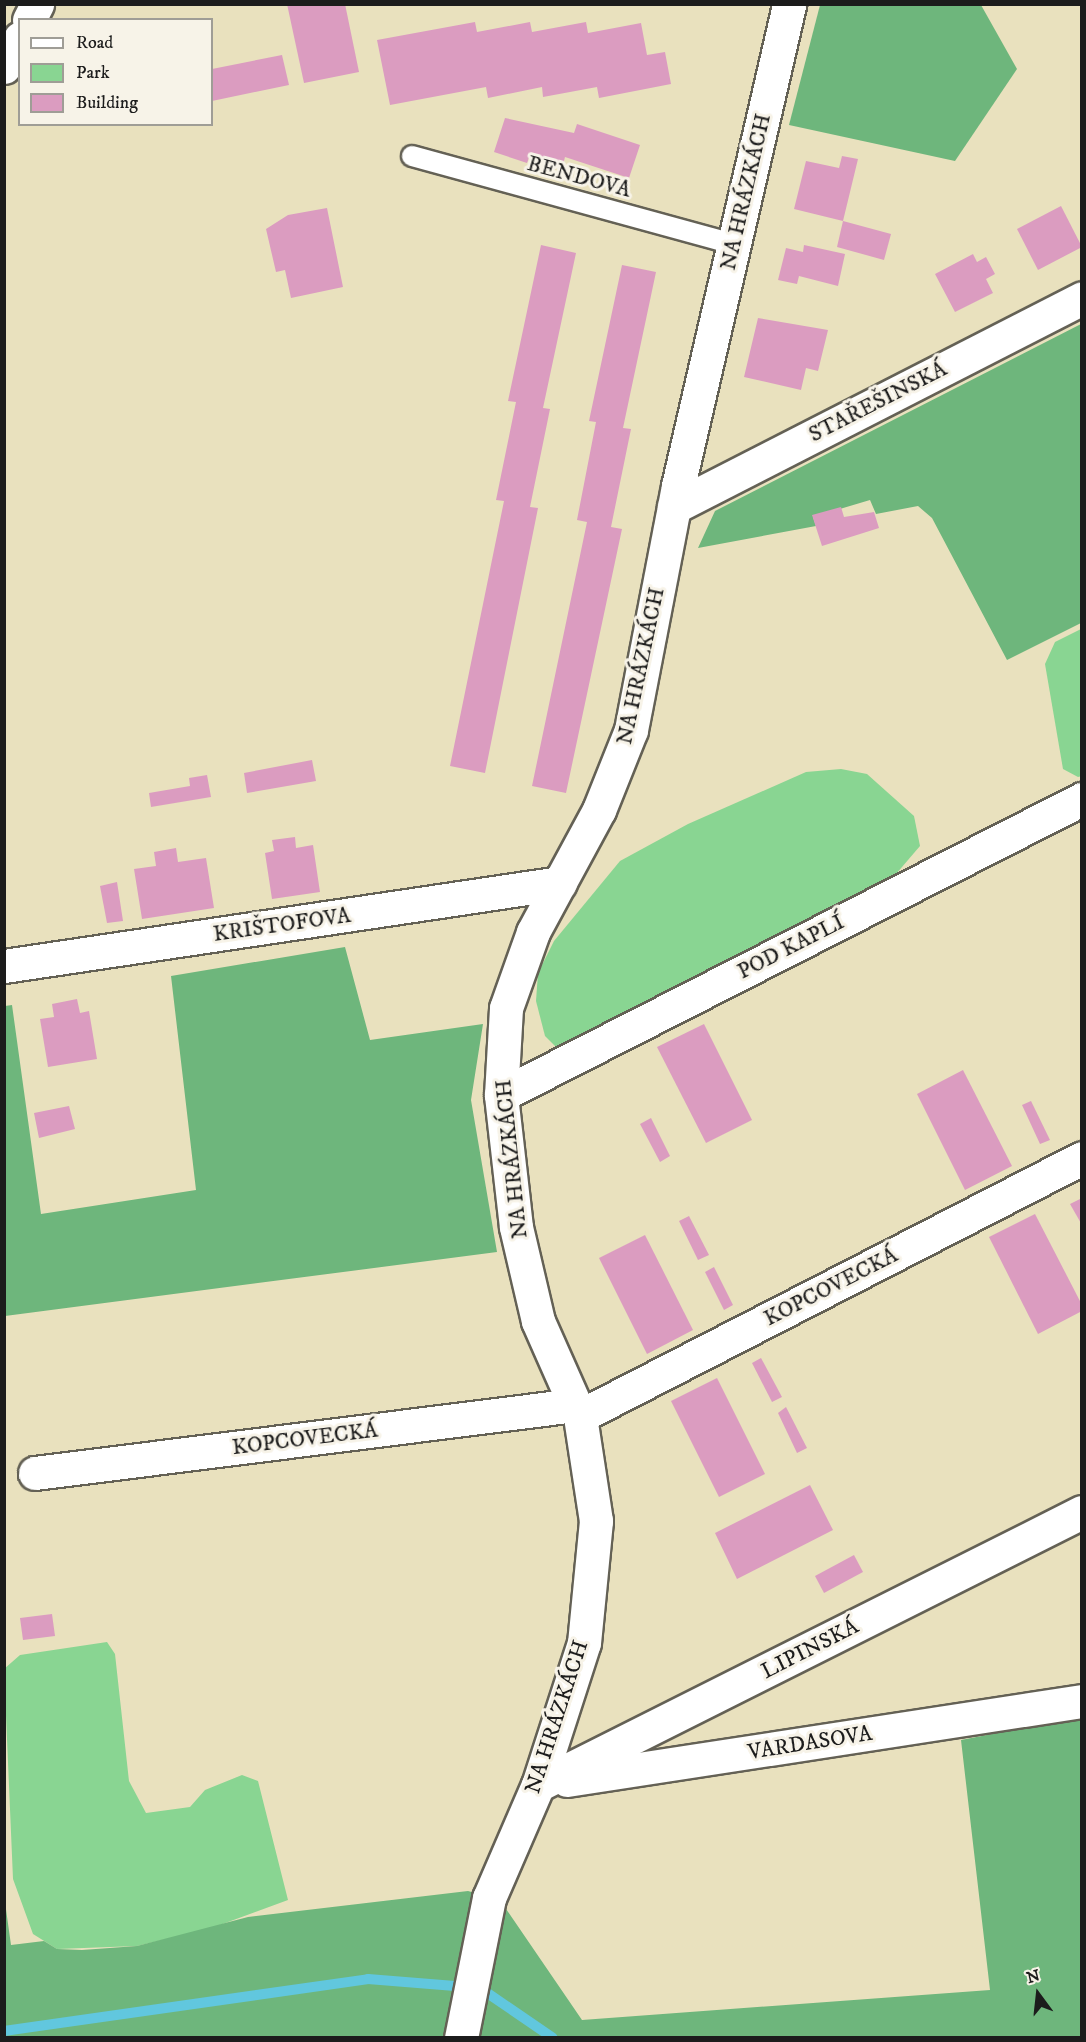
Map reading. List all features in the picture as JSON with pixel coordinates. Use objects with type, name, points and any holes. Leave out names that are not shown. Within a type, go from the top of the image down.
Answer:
[{"type":"street","points":[[30,18],[37,4]]},
{"type":"street","name":"NA HRÁZKÁCH","points":[[461,2037],[489,1898],[538,1785],[584,1643],[596,1521],[577,1411],[538,1321],[516,1227],[501,1095],[506,1008],[534,932],[599,810],[632,730],[674,507],[789,4]]},
{"type":"street","points":[[4,67],[18,42]]},
{"type":"street","name":"STAŘEŠINSKÁ","points":[[674,507],[1082,298]]},
{"type":"street","name":"POD KAPLÍ","points":[[501,1095],[1082,799]]},
{"type":"street","name":"KRIŠTOFOVA","points":[[4,966],[560,883]]},
{"type":"street","name":"KOPCOVECKÁ","points":[[35,1473],[577,1411],[1082,1158]]},
{"type":"street","name":"LIPINSKÁ","points":[[538,1785],[1082,1512]]},
{"type":"street","name":"VARDASOVA","points":[[538,1785],[1082,1701]]},
{"type":"lane","name":"BENDOVA","points":[[412,156],[734,244]]},
{"type":"green space","points":[[820,5],[981,5],[1017,69],[955,161],[789,125]]},
{"type":"green space","points":[[1081,324],[1081,623],[1007,660],[932,518],[918,506],[876,514],[870,500],[813,517],[816,526],[698,548],[715,511]]},
{"type":"green space","points":[[1081,629],[1082,776],[1078,777],[1063,769],[1045,664],[1055,642]]},
{"type":"green space","points":[[841,769],[867,774],[914,816],[920,846],[890,881],[559,1050],[545,1036],[536,1001],[538,973],[554,941],[620,861],[688,824],[806,772]]},
{"type":"green space","points":[[345,947],[370,1040],[483,1024],[471,1100],[497,1252],[5,1316],[5,1006],[12,1005],[41,1214],[196,1190],[171,976]]},
{"type":"green space","points":[[107,1642],[115,1654],[129,1781],[146,1813],[190,1807],[205,1790],[242,1775],[258,1781],[288,1900],[209,1929],[137,1946],[57,1949],[33,1934],[13,1879],[4,1669],[20,1655]]},
{"type":"green space","points":[[1081,1717],[1081,2037],[5,2037],[4,1895],[11,1945],[44,1941],[57,1949],[82,1950],[137,1946],[248,1917],[468,1891],[500,1900],[582,2020],[990,1990],[961,1740]]},
{"type":"building","points":[[287,4],[345,4],[359,72],[304,83]]},
{"type":"building","points":[[475,22],[477,32],[530,22],[532,32],[586,22],[588,33],[641,23],[647,55],[665,52],[671,84],[599,98],[597,87],[543,97],[542,87],[488,98],[486,87],[390,105],[377,40]]},
{"type":"building","points":[[282,55],[289,85],[213,101],[213,69]]},
{"type":"building","points":[[505,118],[574,133],[577,124],[640,145],[629,178],[565,157],[563,165],[530,155],[527,163],[494,152]]},
{"type":"building","points":[[842,156],[858,159],[843,221],[794,209],[806,161],[839,168]]},
{"type":"building","points":[[1061,206],[1082,247],[1038,270],[1017,229]]},
{"type":"building","points":[[327,208],[343,287],[291,298],[285,270],[276,272],[266,229],[288,215]]},
{"type":"building","points":[[843,221],[891,234],[884,260],[837,247]]},
{"type":"building","points":[[541,245],[576,253],[543,408],[550,409],[530,507],[538,508],[485,773],[450,766],[504,501],[496,500],[516,402],[508,401]]},
{"type":"building","points":[[804,245],[845,254],[838,286],[799,276],[797,284],[778,280],[786,248],[803,252]]},
{"type":"building","points":[[973,254],[977,262],[986,257],[995,274],[986,279],[993,293],[955,312],[935,274]]},
{"type":"building","points":[[622,265],[656,272],[623,428],[631,429],[611,527],[622,529],[566,793],[532,786],[587,522],[577,520],[596,422],[589,421]]},
{"type":"building","points":[[758,318],[828,330],[818,371],[806,368],[801,390],[744,377]]},
{"type":"building","points":[[841,507],[844,517],[874,512],[879,528],[822,546],[812,515]]},
{"type":"building","points":[[312,760],[316,781],[247,793],[244,773]]},
{"type":"building","points":[[207,775],[211,797],[151,807],[149,793],[190,786],[189,778]]},
{"type":"building","points":[[295,837],[296,848],[313,845],[320,892],[272,899],[265,853],[274,851],[272,840]]},
{"type":"building","points":[[176,848],[178,862],[206,858],[214,908],[142,919],[134,869],[156,866],[154,852]]},
{"type":"building","points":[[117,882],[123,921],[107,923],[100,886]]},
{"type":"building","points":[[77,999],[80,1013],[89,1011],[97,1059],[48,1067],[40,1019],[54,1017],[52,1004]]},
{"type":"building","points":[[704,1024],[752,1120],[706,1143],[657,1047]]},
{"type":"building","points":[[963,1070],[1012,1166],[965,1190],[917,1094]]},
{"type":"building","points":[[1031,1101],[1050,1140],[1040,1144],[1022,1105]]},
{"type":"building","points":[[69,1106],[75,1129],[39,1138],[34,1113]]},
{"type":"building","points":[[651,1118],[670,1156],[660,1162],[640,1124]]},
{"type":"building","points":[[1080,1199],[1082,1201],[1082,1225],[1070,1204]]},
{"type":"building","points":[[1035,1214],[1082,1305],[1082,1311],[1038,1334],[989,1237]]},
{"type":"building","points":[[689,1216],[709,1255],[698,1260],[679,1221]]},
{"type":"building","points":[[645,1235],[693,1330],[647,1354],[599,1258]]},
{"type":"building","points":[[714,1267],[733,1305],[724,1310],[705,1272]]},
{"type":"building","points":[[761,1358],[782,1397],[772,1402],[752,1363]]},
{"type":"building","points":[[717,1378],[765,1474],[719,1497],[671,1401]]},
{"type":"building","points":[[786,1407],[807,1448],[797,1453],[778,1413]]},
{"type":"building","points":[[810,1485],[833,1530],[737,1579],[715,1533]]},
{"type":"building","points":[[854,1555],[863,1572],[824,1593],[815,1576]]},
{"type":"building","points":[[52,1614],[55,1636],[23,1640],[20,1618]]},
{"type":"waterway","points":[[4,2031],[368,1979],[480,1988],[553,2038]]}]
